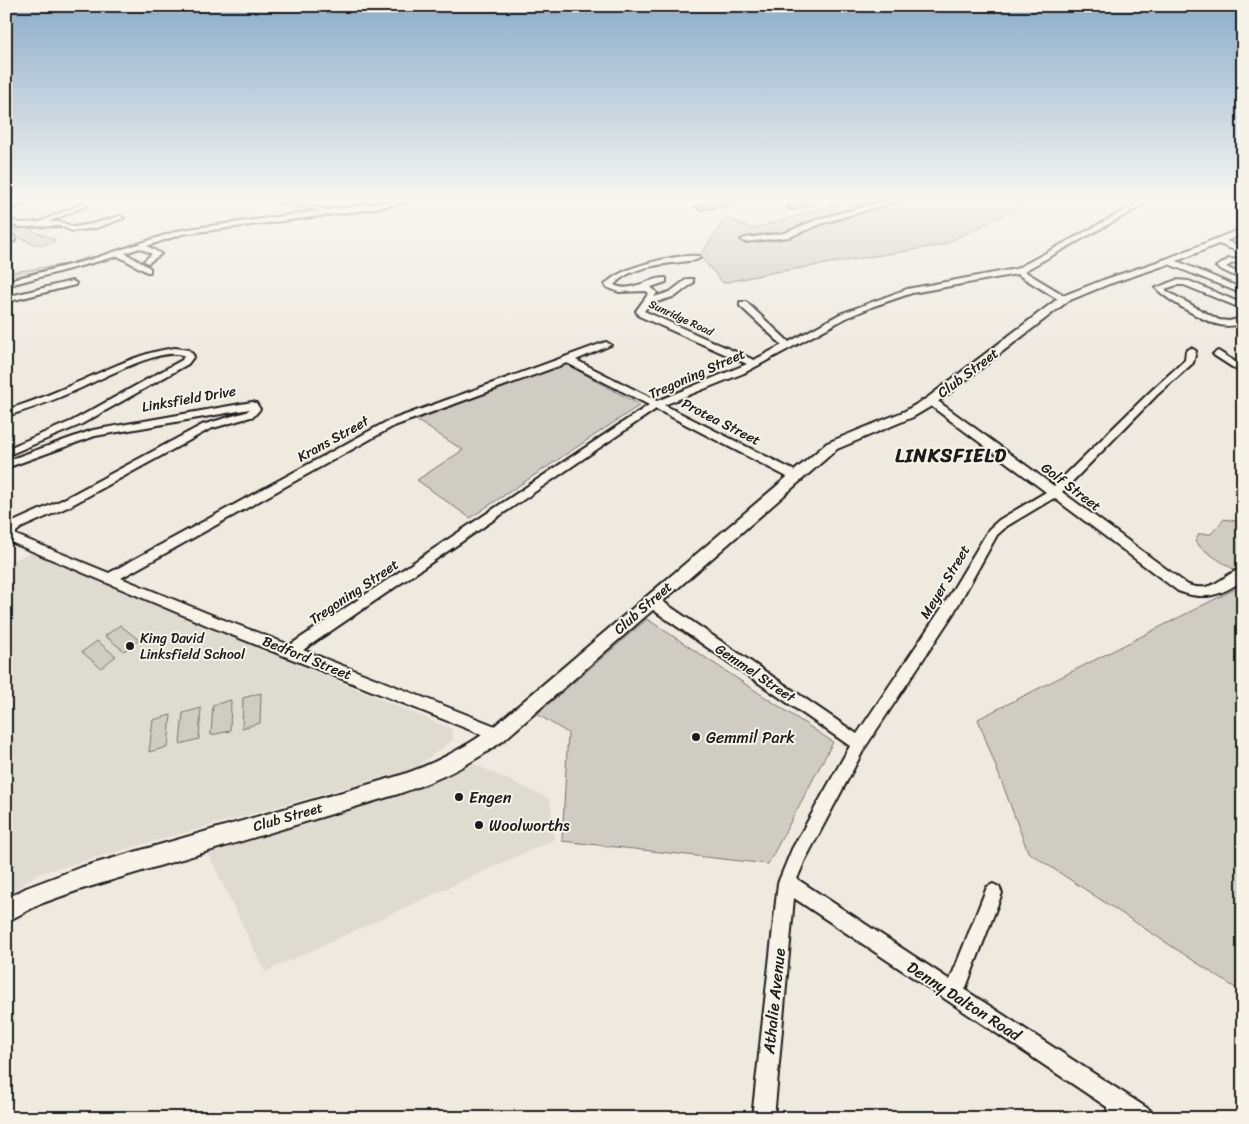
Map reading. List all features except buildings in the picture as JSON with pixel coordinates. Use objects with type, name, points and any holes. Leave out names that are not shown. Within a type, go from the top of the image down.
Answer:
[{"type":"main road","name":"Club Street","points":[[6,911],[34,896],[79,879],[428,775],[467,756],[498,734],[832,446],[909,414],[931,401],[1064,298],[1193,251]]},
{"type":"street","points":[[6,284],[65,270],[123,251]]},
{"type":"street","points":[[148,261],[157,254],[152,251]]},
{"type":"street","name":"Tregoning Street","points":[[291,651],[656,405],[754,364],[852,311],[899,294],[1018,271],[1054,251]]},
{"type":"street","points":[[119,253],[147,270]]},
{"type":"street","name":"Sunridge Road","points":[[696,258],[630,270],[617,277],[609,285],[616,290],[644,287],[653,293],[640,311],[642,314],[754,364]]},
{"type":"street","points":[[1171,260],[1243,291]]},
{"type":"street","points":[[1243,262],[1232,261],[1220,267],[1243,278]]},
{"type":"street","points":[[6,300],[73,286],[65,270]]},
{"type":"street","points":[[1018,271],[1064,298]]},
{"type":"street","points":[[644,287],[663,280]]},
{"type":"street","points":[[646,302],[673,294],[690,281]]},
{"type":"street","points":[[1243,307],[1186,283],[1176,282],[1160,288],[1165,294],[1217,322],[1229,324],[1243,321]]},
{"type":"street","points":[[743,304],[788,346]]},
{"type":"street","name":"Krans Street","points":[[111,578],[390,424],[568,360],[606,344]]},
{"type":"street","name":"Linksfield Drive","points":[[6,413],[155,355],[178,351],[186,352],[189,356],[185,362],[76,423],[6,453]]},
{"type":"street","name":"Meyer Street","points":[[787,883],[798,855],[859,744],[948,610],[993,532],[1003,523],[1054,493],[1154,393],[1190,360],[1191,351]]},
{"type":"street","points":[[1218,354],[1243,371]]},
{"type":"street","name":"Protea Street","points":[[568,360],[795,476]]},
{"type":"street","name":"Golf Street","points":[[931,401],[1178,585],[1195,592],[1210,593],[1243,573]]},
{"type":"street","name":"Linksfield Drive","points":[[6,465],[66,442],[112,428],[245,404],[252,404],[255,407],[250,414],[206,427],[60,506],[17,525],[10,531]]},
{"type":"street","name":"Bedford Street","points":[[10,531],[9,534],[13,539],[214,622],[498,734]]},
{"type":"street","name":"Gemmel Street","points":[[651,602],[859,744]]},
{"type":"street","name":"Denny Dalton Road","points":[[787,883],[954,994],[1118,1110],[1142,1118]]},
{"type":"street","name":"Athalie Avenue","points":[[763,1118],[787,883]]},
{"type":"street","points":[[954,994],[993,893]]},
{"type":"shaded area","points":[[703,251],[903,251],[770,273],[723,283],[700,256]]},
{"type":"shaded area","points":[[91,256],[97,259],[6,282],[6,273],[67,264]]},
{"type":"shaded area","points":[[566,364],[640,405],[470,518],[417,480],[463,450],[416,420]]},
{"type":"shaded area","points":[[1224,519],[1243,522],[1243,575],[1211,555],[1195,542],[1199,534],[1211,534]]},
{"type":"shaded area","name":"King David Linksfield School","points":[[31,553],[452,729],[453,740],[415,768],[37,874],[6,897],[6,563]]},
{"type":"shaded area","points":[[1243,585],[1243,993],[1028,852],[978,719]]},
{"type":"shaded area","name":"Gemmil Park","points":[[647,619],[833,742],[768,864],[562,841],[568,733],[537,714]]},
{"type":"shaded area","points":[[120,625],[139,640],[124,651],[105,636]]},
{"type":"shaded area","points":[[97,641],[116,656],[101,668],[82,652]]},
{"type":"shaded area","points":[[261,693],[260,723],[242,728],[243,698]]},
{"type":"shaded area","points":[[231,700],[230,731],[211,735],[213,705]]},
{"type":"shaded area","points":[[201,708],[199,739],[180,744],[183,713]]},
{"type":"shaded area","points":[[171,715],[168,747],[149,752],[153,720]]},
{"type":"shaded area","points":[[474,764],[550,799],[554,839],[265,972],[205,847]]},
{"type":"place","name":"King David Linksfield School","points":[[130,646]]},
{"type":"place","name":"Gemmil Park","points":[[696,737]]},
{"type":"place","name":"Engen","points":[[459,797]]},
{"type":"place","name":"Woolworths","points":[[479,825]]},
{"type":"district","name":"LINKSFIELD","points":[[951,455]]}]
